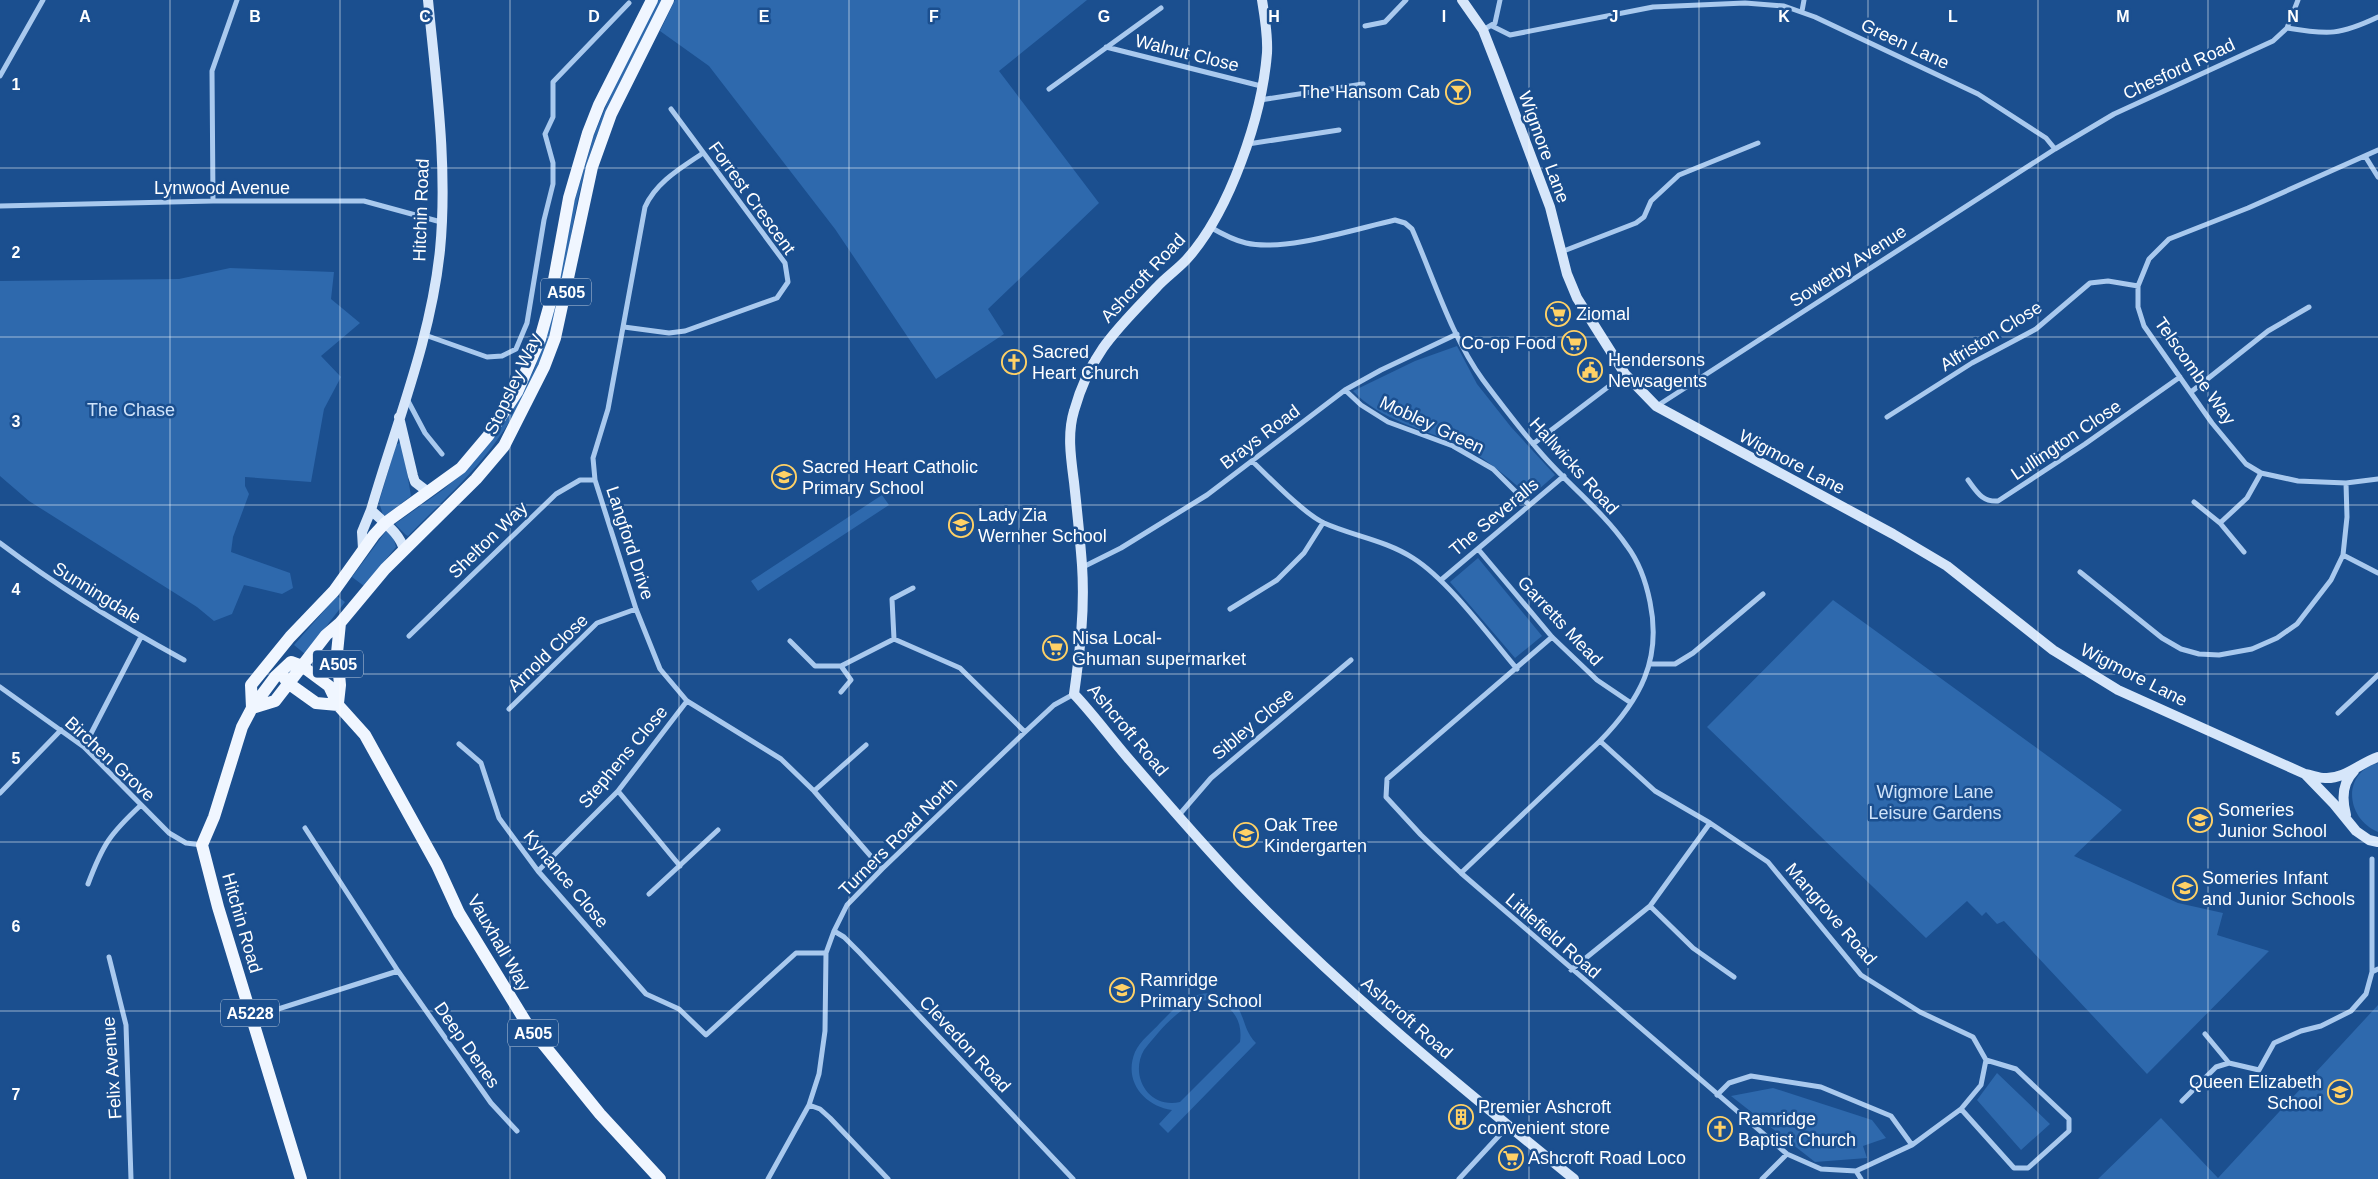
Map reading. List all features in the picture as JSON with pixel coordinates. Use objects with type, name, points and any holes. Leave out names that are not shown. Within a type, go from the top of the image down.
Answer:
[{"type":"main road","name":"Stopsley Way","points":[[281,648],[334,591],[363,549],[385,523],[461,468],[474,454],[517,392],[540,339],[569,198],[588,134],[599,105],[652,0]]},
{"type":"main road","name":"Stopsley Way","points":[[302,666],[385,569],[476,479],[504,446],[540,376],[555,338],[592,167],[611,114],[668,0]]},
{"type":"main road","name":"A505","points":[[280,672],[288,683],[316,703],[338,704],[340,685],[337,654],[340,623]]},
{"type":"main road","points":[[280,672],[277,665],[281,648]]},
{"type":"main road","points":[[252,708],[251,685],[281,648]]},
{"type":"main road","points":[[202,845],[214,817],[242,727],[252,708],[280,672],[291,662],[302,666],[275,701],[252,708]]},
{"type":"main road","name":"Vauxhall Way","points":[[302,666],[329,686],[338,704],[366,735],[437,865],[459,913],[527,1024],[593,1106],[660,1179]]},
{"type":"main road","name":"Hitchin Road","points":[[202,845],[213,890],[301,1179]]},
{"type":"street","points":[[0,76],[43,0]]},
{"type":"street","points":[[213,202],[212,71],[237,0]]},
{"type":"street","name":"Hitchin Road","points":[[363,549],[362,532],[371,510],[425,335],[440,249],[440,132],[428,0]]},
{"type":"street","name":"Ashcroft Road","points":[[1262,0],[1266,26],[1267,53],[1259,100],[1236,177],[1210,227],[1188,259],[1157,286],[1108,339],[1091,365],[1073,414],[1070,443],[1082,568],[1083,627],[1074,694],[1096,717],[1126,756],[1240,884],[1370,1009],[1508,1126],[1574,1179]]},
{"type":"street","points":[[1365,26],[1385,22],[1406,0]]},
{"type":"street","name":"Wigmore Lane","points":[[1462,0],[1488,28],[1550,207],[1567,274],[1577,298],[1625,374],[1656,406],[1893,534],[1947,566],[2053,650],[2118,690],[2305,774],[2332,777],[2375,758]]},
{"type":"street","points":[[1488,28],[1498,15],[1500,0]]},
{"type":"street","points":[[1652,0],[1653,7]]},
{"type":"street","points":[[1802,12],[1804,0]]},
{"type":"street","name":"Chesford Road","points":[[2055,149],[2114,114],[2273,41],[2287,28],[2298,0]]},
{"type":"street","name":"Stopsley Way","points":[[425,335],[487,357],[502,356],[516,349],[527,323],[544,220],[553,184],[553,163],[545,134],[553,117],[553,82],[629,2]]},
{"type":"street","name":"Green Lane","points":[[1488,28],[1510,35],[1519,34],[1653,7],[1755,4],[1784,6],[1802,12],[1978,94],[2046,138],[2055,149]]},
{"type":"street","name":"Walnut Close","points":[[1049,89],[1160,8]]},
{"type":"street","points":[[2287,28],[2323,34],[2352,29],[2378,17]]},
{"type":"street","name":"Walnut Close","points":[[1106,48],[1261,86]]},
{"type":"street","points":[[1259,100],[1363,84]]},
{"type":"street","name":"Forrest Crescent","points":[[624,327],[669,333],[686,331],[777,298],[788,282],[784,263],[670,109]]},
{"type":"street","points":[[1247,145],[1339,130]]},
{"type":"street","points":[[1561,252],[1636,223],[1644,217],[1651,201],[1679,174],[1758,143]]},
{"type":"street","name":"Sowerby Avenue","points":[[1656,406],[2055,149]]},
{"type":"street","name":"Telscombe Way","points":[[2378,150],[2248,208],[2169,239],[2149,260],[2138,286],[2138,307],[2144,326],[2231,448],[2246,464],[2261,473],[2298,481],[2346,483],[2378,480]]},
{"type":"street","name":"Langford Drive","points":[[703,152],[664,180],[651,194],[645,207],[608,410],[593,458],[595,480],[636,608],[660,669],[687,701],[782,759],[814,791],[882,869]]},
{"type":"street","points":[[2365,156],[2378,176]]},
{"type":"street","name":"Lynwood Avenue","points":[[0,206],[213,202],[364,202],[441,222]]},
{"type":"street","name":"Hallwicks Road","points":[[1210,227],[1229,238],[1246,243],[1262,244],[1285,243],[1395,220],[1405,223],[1412,229],[1457,334],[1482,378],[1533,444],[1628,546],[1646,581],[1654,624],[1650,664],[1631,704],[1600,740],[1461,873]]},
{"type":"street","name":"Alfriston Close","points":[[1887,417],[1972,363],[2036,329],[2090,283],[2108,281],[2138,286]]},
{"type":"street","points":[[2191,392],[2268,331],[2309,307]]},
{"type":"street","name":"Brays Road","points":[[1082,568],[1121,548],[1207,495],[1345,390],[1381,370],[1457,334]]},
{"type":"street","points":[[1533,444],[1625,374]]},
{"type":"street","name":"Lullington Close","points":[[1968,480],[1980,496],[1991,501],[1998,501],[2080,448],[2180,377]]},
{"type":"street","name":"Mobley Green","points":[[1345,390],[1361,405],[1388,422],[1453,446],[1493,469],[1529,505]]},
{"type":"street","points":[[406,397],[425,433],[442,454]]},
{"type":"street","points":[[399,417],[415,482],[428,492]]},
{"type":"street","points":[[1252,461],[1291,497],[1323,522],[1373,538],[1413,558],[1441,580],[1518,668]]},
{"type":"street","points":[[2220,523],[2247,498],[2261,473]]},
{"type":"street","name":"The Severalls","points":[[1441,580],[1564,476]]},
{"type":"street","name":"Shelton Way","points":[[409,636],[556,494],[580,480],[595,480]]},
{"type":"street","points":[[2080,572],[2162,638],[2181,649],[2199,654],[2219,655],[2252,650],[2265,645],[2297,624],[2331,580],[2343,555],[2347,517],[2346,483]]},
{"type":"street","points":[[2194,502],[2220,523],[2244,552]]},
{"type":"street","points":[[371,510],[402,542],[404,550]]},
{"type":"street","points":[[1230,609],[1277,580],[1304,553],[1323,522]]},
{"type":"street","name":"Sunningdale","points":[[0,543],[37,572],[141,637],[184,660]]},
{"type":"street","name":"Garretts Mead","points":[[1478,549],[1552,637],[1597,680],[1631,704]]},
{"type":"street","points":[[2343,555],[2378,573]]},
{"type":"street","points":[[894,639],[892,599],[913,588]]},
{"type":"street","points":[[1650,664],[1675,664],[1693,653],[1764,594]]},
{"type":"street","name":"Arnold Close","points":[[509,709],[597,622],[636,608]]},
{"type":"street","points":[[84,747],[141,637]]},
{"type":"street","name":"Littlefield Road","points":[[1552,637],[1387,779],[1386,797],[1421,836],[1461,873],[1571,970],[1787,1154],[1821,1169],[1856,1170],[1912,1145]]},
{"type":"street","points":[[790,641],[815,666],[841,666],[894,639]]},
{"type":"street","points":[[894,639],[960,668],[1025,732]]},
{"type":"street","name":"Sibley Close","points":[[1179,815],[1211,778],[1351,660]]},
{"type":"street","points":[[841,666],[852,680],[841,692]]},
{"type":"street","points":[[2338,713],[2378,675]]},
{"type":"street","name":"Birchen Grove","points":[[0,688],[84,747],[177,839],[202,845]]},
{"type":"street","name":"Turners Road North","points":[[768,1179],[768,1175],[809,1105],[823,1053],[826,953],[847,905],[882,869],[1054,705],[1074,694]]},
{"type":"street","name":"Stephens Close","points":[[538,872],[618,791],[687,701]]},
{"type":"street","points":[[0,793],[61,730]]},
{"type":"street","name":"Mangrove Road","points":[[1600,740],[1655,791],[1710,822],[1768,862],[1861,975],[1920,1012],[1973,1037],[1986,1060]]},
{"type":"street","name":"Kynance Close","points":[[459,744],[480,763],[499,818],[538,872],[646,994],[679,1009],[706,1034],[796,953],[826,953]]},
{"type":"street","points":[[814,791],[866,745]]},
{"type":"street","name":"Wigmore Lane","points":[[2347,819],[2343,804],[2344,789],[2350,775],[2358,767]]},
{"type":"street","name":"Wigmore Lane","points":[[2305,774],[2356,831],[2369,840],[2378,842]]},
{"type":"street","points":[[618,791],[680,866]]},
{"type":"street","points":[[88,884],[108,840],[116,828],[141,804]]},
{"type":"street","points":[[1571,970],[1650,906],[1710,822]]},
{"type":"street","name":"Deep Denes","points":[[305,828],[398,971],[491,1103],[517,1131]]},
{"type":"street","points":[[649,894],[718,830]]},
{"type":"street","points":[[2182,1102],[2216,1067],[2229,1063],[2259,1070],[2274,1043],[2301,1030],[2321,1026],[2351,1011],[2366,994],[2375,971],[2372,858]]},
{"type":"street","points":[[1650,906],[1693,948],[1734,976]]},
{"type":"street","name":"Clevedon Road","points":[[834,931],[844,937],[860,952],[1072,1179]]},
{"type":"street","name":"Felix Avenue","points":[[110,958],[126,1025],[131,1179]]},
{"type":"street","points":[[252,1018],[398,971]]},
{"type":"street","points":[[2205,1034],[2229,1063]]},
{"type":"street","points":[[1717,1095],[1729,1083],[1751,1076],[1821,1087],[1891,1116],[1912,1145],[1961,1109],[1981,1084],[1986,1060],[2016,1069],[2069,1119],[2069,1131],[2028,1168],[2014,1168],[1961,1109]]},
{"type":"street","points":[[809,1105],[820,1109],[830,1118],[888,1179]]},
{"type":"street","points":[[1459,1179],[1508,1126]]},
{"type":"street","points":[[1762,1179],[1787,1154]]},
{"type":"street","points":[[1856,1170],[1860,1179]]},
{"type":"green space","points":[[658,0],[662,0],[610,103],[593,146],[576,208],[557,308],[547,344],[534,377],[509,423],[489,451],[460,484],[408,536],[395,524],[444,489],[473,463],[504,423],[534,370],[549,327],[571,213],[594,135],[612,91]]},
{"type":"green space","points":[[675,0],[1087,0],[999,71],[1099,203],[988,309],[1004,334],[936,379],[835,229],[709,66],[660,31]]},
{"type":"green space","name":"The Chase","points":[[230,268],[334,272],[331,299],[360,323],[321,356],[341,377],[324,409],[311,482],[245,477],[245,486],[249,494],[233,537],[231,552],[290,573],[293,588],[282,594],[244,585],[232,614],[214,621],[197,607],[29,501],[0,476],[0,281],[179,279]]},
{"type":"green space","points":[[1457,346],[1477,384],[1511,427],[1555,475],[1530,497],[1495,467],[1466,448],[1388,416],[1364,401],[1353,391],[1415,361]]},
{"type":"green space","points":[[400,442],[402,443],[411,496],[386,515],[383,515],[379,502],[396,445]]},
{"type":"green space","points":[[882,495],[889,505],[758,591],[751,581]]},
{"type":"green space","points":[[386,531],[393,537],[396,547],[364,586],[352,577]]},
{"type":"green space","points":[[1478,558],[1542,636],[1515,658],[1450,582]]},
{"type":"green space","points":[[337,596],[345,602],[305,654],[294,645]]},
{"type":"green space","name":"Wigmore Lane Leisure Gardens","points":[[1833,600],[2122,810],[2074,856],[2178,903],[2223,913],[2217,935],[2269,951],[2147,1074],[2004,921],[1997,924],[1986,912],[1982,916],[1967,901],[1926,938],[1707,727]]},
{"type":"green space","points":[[2378,763],[2378,832],[2367,826],[2359,817],[2354,807],[2352,796],[2353,786],[2358,776],[2366,768]]},
{"type":"green space","points":[[1212,993],[1224,997],[1238,1007],[1250,1036],[1256,1043],[1168,1133],[1159,1124],[1172,1110],[1162,1108],[1153,1103],[1138,1090],[1132,1073],[1132,1063],[1135,1052],[1140,1044],[1172,1012],[1189,998]],"holes":[[[1213,1000],[1235,1015],[1240,1027],[1240,1042],[1180,1102],[1169,1103],[1151,1095],[1141,1080],[1139,1070],[1144,1050],[1174,1017],[1192,1004]]]},
{"type":"green space","name":"Queen Elizabeth School","points":[[2378,1005],[2378,1179],[2098,1179],[2161,1118],[2218,1178]]},
{"type":"green space","points":[[1997,1073],[2050,1124],[2021,1150],[1977,1100]]},
{"type":"green space","points":[[1773,1088],[1872,1120],[1886,1138],[1863,1146],[1867,1158],[1815,1162],[1731,1096]]},
{"type":"place","name":"The Hansom Cab","points":[[1458,92]]},
{"type":"place","name":"Ziomal","points":[[1558,314]]},
{"type":"place","name":"Co-op Food","points":[[1574,343]]},
{"type":"place","name":"Sacred Heart Church","points":[[1014,362]]},
{"type":"place","name":"Hendersons Newsagents","points":[[1590,370]]},
{"type":"place","name":"Sacred Heart Catholic Primary School","points":[[784,477]]},
{"type":"place","name":"Lady Zia Wernher School","points":[[961,525]]},
{"type":"place","name":"Nisa Local- Ghuman supermarket","points":[[1055,648]]},
{"type":"place","name":"Someries Junior School","points":[[2200,820]]},
{"type":"place","name":"Oak Tree Kindergarten","points":[[1246,835]]},
{"type":"place","name":"Someries Infant and Junior Schools","points":[[2185,888]]},
{"type":"place","name":"Ramridge Primary School","points":[[1122,990]]},
{"type":"place","name":"Queen Elizabeth School","points":[[2340,1092]]},
{"type":"place","name":"Premier Ashcroft convenient store","points":[[1461,1117]]},
{"type":"place","name":"Ramridge Baptist Church","points":[[1720,1129]]},
{"type":"place","name":"Ashcroft Road Loco","points":[[1511,1158]]}]
